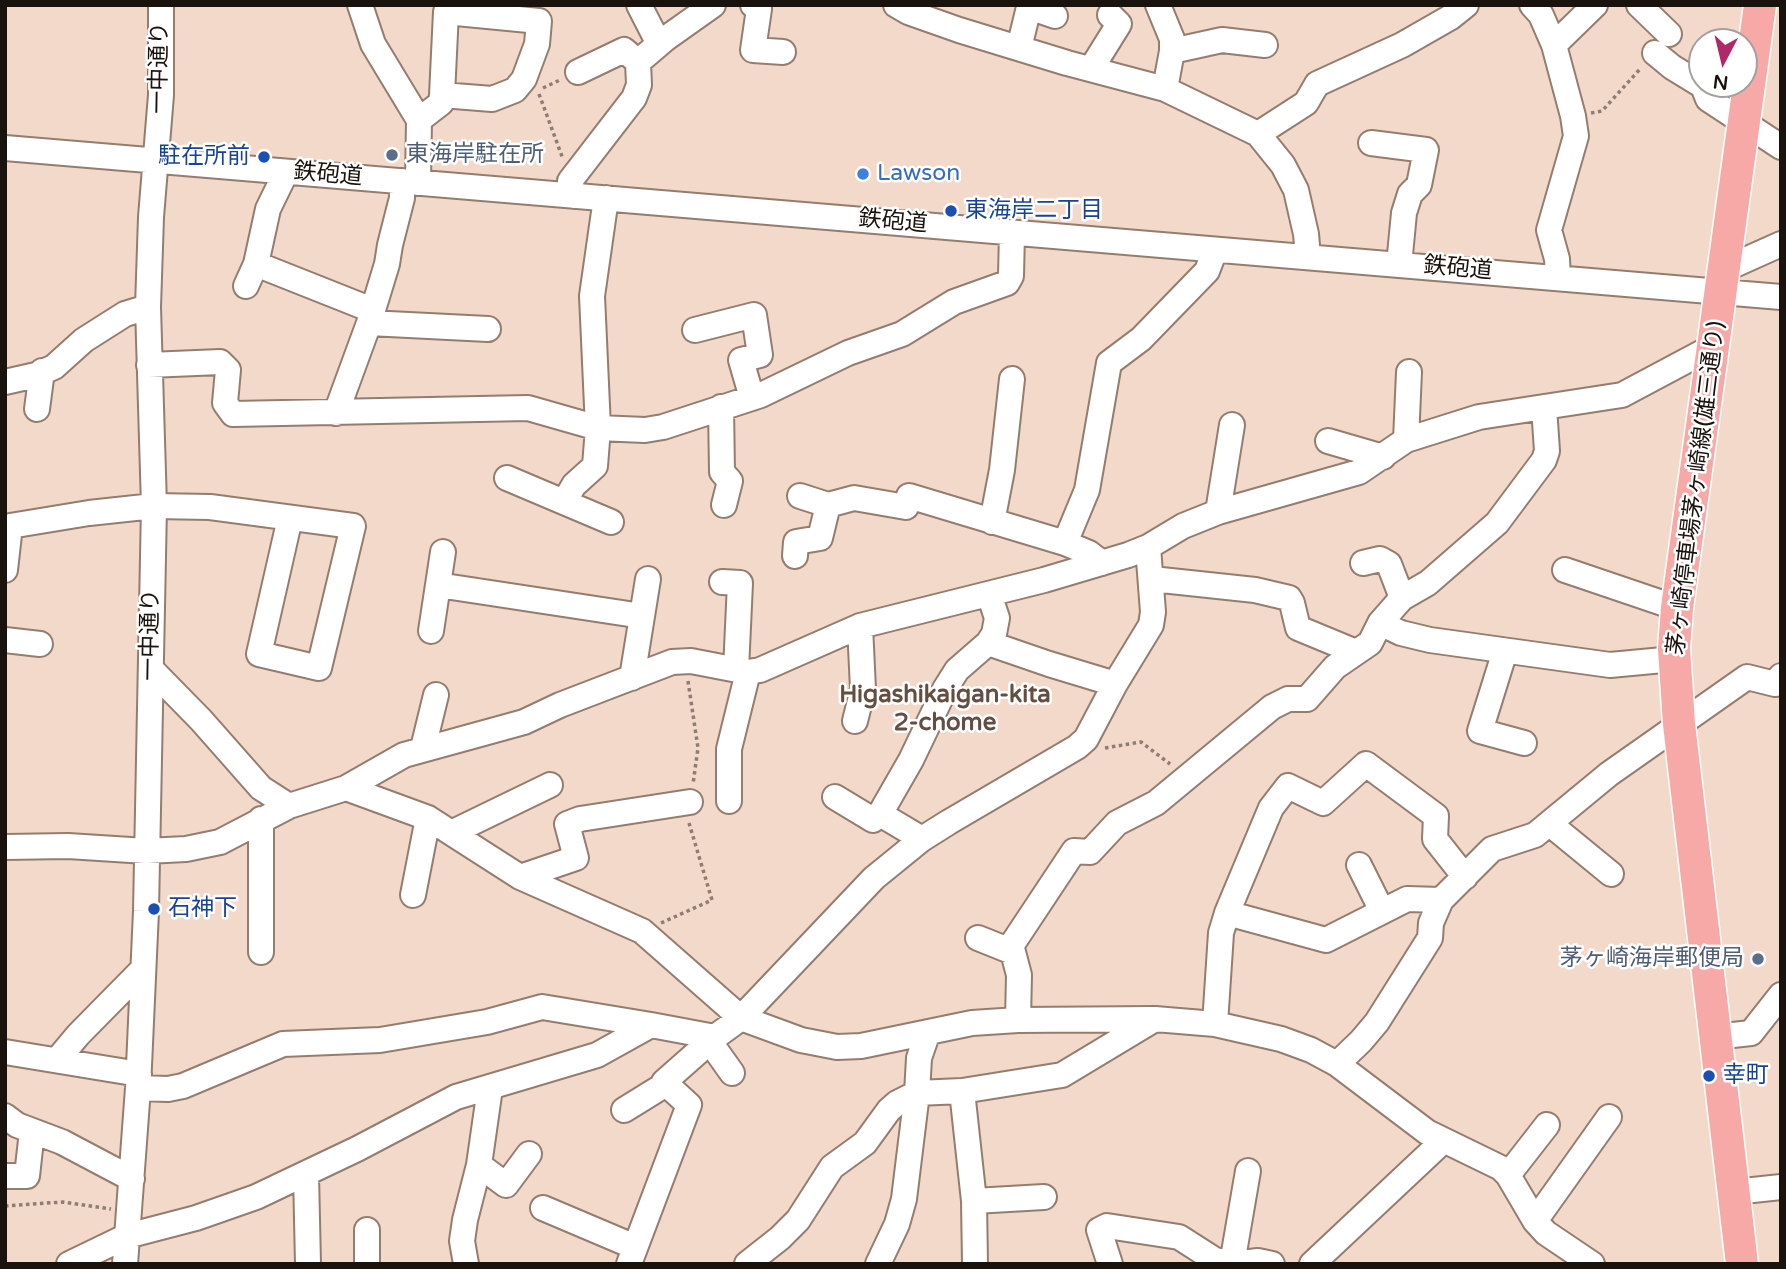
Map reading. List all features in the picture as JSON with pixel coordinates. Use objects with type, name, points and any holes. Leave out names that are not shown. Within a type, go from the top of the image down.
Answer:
[{"type":"main road","name":"茅ヶ崎停車場茅ヶ崎線(雄三通り)","points":[[1741,1264],[1679,724],[1674,659],[1677,608],[1760,5]]},
{"type":"street","name":"一中通り","points":[[125,1264],[139,1081],[143,969],[154,506],[148,307],[150,217],[161,96],[160,5]]},
{"type":"street","points":[[336,413],[387,264],[402,198],[410,182],[419,120],[373,44],[360,5]]},
{"type":"street","points":[[639,5],[659,44]]},
{"type":"street","points":[[638,62],[713,5]]},
{"type":"street","points":[[753,5],[759,9],[752,50],[783,52]]},
{"type":"street","points":[[1158,5],[1172,39],[1165,89]]},
{"type":"street","points":[[1258,134],[1306,103],[1317,84],[1402,45],[1451,17],[1466,5]]},
{"type":"street","points":[[1532,5],[1541,15],[1553,46],[1576,136],[1549,230],[1557,259],[1558,277]]},
{"type":"street","points":[[1553,46],[1595,5]]},
{"type":"street","points":[[1019,48],[1025,6],[1055,16]]},
{"type":"street","points":[[1643,6],[1672,67],[1703,86],[1708,99],[1781,147]]},
{"type":"street","points":[[905,8],[1019,48],[1165,89],[1258,134],[1283,165],[1297,190],[1308,257]]},
{"type":"street","points":[[419,120],[441,103],[446,12],[539,21],[537,44],[524,79],[515,90],[492,99],[442,95]]},
{"type":"street","points":[[1091,69],[1119,24],[1110,15]]},
{"type":"street","points":[[1172,51],[1222,40],[1265,45]]},
{"type":"street","points":[[572,188],[634,98],[639,85],[638,62],[624,50],[578,72]]},
{"type":"street","points":[[1371,143],[1426,150],[1419,186],[1410,194],[1404,213],[1399,265]]},
{"type":"street","name":"鉄砲道","points":[[5,148],[410,182],[572,188],[606,198],[1399,265],[1558,277],[1722,281],[1781,296]]},
{"type":"street","points":[[286,172],[268,208],[251,275],[370,317],[488,330]]},
{"type":"street","points":[[564,502],[573,485],[595,466],[598,428],[592,296],[606,198]]},
{"type":"street","points":[[149,365],[220,362],[228,370],[225,403],[233,414],[528,408],[598,428],[654,428],[752,398],[848,353],[902,334],[954,302],[1007,283],[1011,276],[1012,232]]},
{"type":"street","points":[[1722,281],[1781,243]]},
{"type":"street","points":[[1065,543],[1087,490],[1109,363],[1141,339],[1207,271],[1215,250]]},
{"type":"street","points":[[5,382],[36,375],[54,367],[83,340],[125,314],[148,307]]},
{"type":"street","points":[[695,330],[754,315],[760,355],[741,360],[752,398]]},
{"type":"street","points":[[5,847],[68,846],[146,851],[186,849],[220,842],[289,806],[346,788],[404,755],[524,722],[560,705],[672,663],[685,661],[742,671],[773,666],[860,626],[1102,564],[1149,547],[1183,526],[1218,512],[1359,472],[1406,440],[1479,417],[1622,395],[1714,346]]},
{"type":"street","points":[[37,409],[42,371]]},
{"type":"street","points":[[1406,440],[1409,372]]},
{"type":"street","points":[[992,522],[1002,470],[1012,379]]},
{"type":"street","points":[[721,407],[722,472],[730,481],[724,505]]},
{"type":"street","points":[[1009,949],[1074,851],[1090,852],[1117,823],[1156,803],[1272,707],[1288,699],[1307,699],[1335,667],[1370,643],[1380,624],[1402,598],[1428,583],[1497,523],[1544,460],[1547,450],[1544,407]]},
{"type":"street","points":[[1218,512],[1232,425]]},
{"type":"street","points":[[1328,440],[1383,457]]},
{"type":"street","points":[[508,478],[611,522]]},
{"type":"street","points":[[800,496],[828,505],[854,498],[906,507],[909,496],[1065,543],[1089,553],[1102,564]]},
{"type":"street","points":[[795,556],[796,542],[820,538],[828,505]]},
{"type":"street","points":[[5,570],[10,526],[154,506],[210,507],[353,526],[319,668],[259,654],[290,518]]},
{"type":"street","points":[[666,1084],[664,1082],[712,1039],[741,1018],[874,877],[922,839],[1077,747],[1086,738],[1151,625],[1153,612],[1149,547]]},
{"type":"street","points":[[431,631],[443,552]]},
{"type":"street","points":[[1363,563],[1380,559],[1389,564],[1402,598]]},
{"type":"street","points":[[1564,570],[1677,608]]},
{"type":"street","points":[[632,678],[648,579]]},
{"type":"street","points":[[1152,579],[1255,590],[1289,598],[1298,628],[1356,652]]},
{"type":"street","points":[[722,582],[740,583],[742,671],[729,749],[729,801]]},
{"type":"street","points":[[438,585],[642,615]]},
{"type":"street","points":[[835,797],[873,820],[880,814],[957,670],[988,643],[994,634],[997,618],[989,594]]},
{"type":"street","points":[[1380,624],[1401,633],[1430,640],[1609,665],[1674,659]]},
{"type":"street","points":[[855,721],[863,688],[860,626]]},
{"type":"street","points":[[5,640],[40,644]]},
{"type":"street","points":[[988,643],[1115,684]]},
{"type":"street","points":[[1505,651],[1480,731],[1524,743]]},
{"type":"street","points":[[151,669],[261,788],[289,806]]},
{"type":"street","points":[[1337,1063],[1377,1022],[1430,938],[1431,923],[1441,900],[1492,849],[1535,835],[1608,774],[1747,677],[1776,684],[1781,676]]},
{"type":"street","points":[[423,748],[436,695]]},
{"type":"street","points":[[1215,1024],[1221,933],[1227,913],[1271,808],[1288,786],[1323,803],[1366,764],[1436,816],[1435,839],[1465,877]]},
{"type":"street","points":[[453,832],[550,785]]},
{"type":"street","points":[[346,788],[428,818],[520,877],[642,931],[741,1018],[801,1040],[837,1047],[861,1046],[972,1023],[1156,1019],[1215,1024],[1281,1039],[1337,1063],[1443,1141],[1501,1168],[1508,1175],[1535,1221],[1564,1247],[1592,1264]]},
{"type":"street","points":[[520,877],[576,858],[567,824],[580,819],[690,802]]},
{"type":"street","points":[[880,814],[922,839]]},
{"type":"street","points":[[413,895],[428,818]]},
{"type":"street","points":[[261,819],[261,952]]},
{"type":"street","points":[[1550,824],[1611,874]]},
{"type":"street","points":[[1359,865],[1382,911]]},
{"type":"street","points":[[1227,913],[1326,940],[1407,899],[1441,900]]},
{"type":"street","points":[[978,939],[1013,952],[1020,975],[1018,1020]]},
{"type":"street","points":[[58,1059],[143,969]]},
{"type":"street","points":[[1715,1037],[1751,1033],[1781,995]]},
{"type":"street","points":[[5,1052],[58,1059],[168,1089],[183,1086],[283,1044],[380,1040],[487,1022],[542,1007],[651,1025],[712,1039],[732,1073]]},
{"type":"street","points":[[747,1264],[780,1238],[797,1220],[832,1167],[865,1143],[897,1103],[917,1093],[962,1091],[1062,1075],[1156,1019]]},
{"type":"street","points":[[69,1264],[127,1236],[197,1219],[256,1197],[456,1097],[597,1055],[651,1025]]},
{"type":"street","points":[[878,1264],[897,1223],[904,1199],[919,1058],[928,1032]]},
{"type":"street","points":[[624,1110],[666,1084]]},
{"type":"street","points":[[543,1208],[632,1255],[689,1105],[666,1084]]},
{"type":"street","points":[[466,1264],[462,1241],[479,1165],[490,1088]]},
{"type":"street","points":[[962,1091],[974,1201],[975,1264]]},
{"type":"street","points":[[5,1116],[132,1179]]},
{"type":"street","points":[[1535,1221],[1609,1117]]},
{"type":"street","points":[[1508,1175],[1547,1125]]},
{"type":"street","points":[[5,1176],[27,1177],[32,1131]]},
{"type":"street","points":[[1312,1264],[1443,1141]]},
{"type":"street","points":[[479,1165],[506,1185],[529,1154]]},
{"type":"street","points":[[1233,1264],[1248,1171]]},
{"type":"street","points":[[306,1174],[308,1264]]},
{"type":"street","points":[[1734,1192],[1781,1187]]},
{"type":"street","points":[[974,1201],[1044,1198]]},
{"type":"street","points":[[1110,1264],[1100,1230],[1107,1226],[1170,1234],[1215,1260],[1233,1264],[1258,1261],[1272,1264]]},
{"type":"street","points":[[367,1230],[367,1264]]},
{"type":"path","points":[[1573,116],[1602,111],[1662,44]]},
{"type":"path","points":[[572,188],[538,90],[578,72]]},
{"type":"path","points":[[1077,747],[1085,751],[1141,742],[1171,766]]},
{"type":"path","points":[[5,1206],[63,1202],[129,1211]]},
{"type":"place","name":"東海岸駐在所","points":[[392,155]]},
{"type":"place","name":"駐在所前","points":[[264,157]]},
{"type":"place","name":"Lawson","points":[[863,174]]},
{"type":"place","name":"東海岸二丁目","points":[[951,211]]},
{"type":"place","name":"石神下","points":[[154,909]]},
{"type":"place","name":"茅ヶ崎海岸郵便局","points":[[1758,959]]},
{"type":"place","name":"幸町","points":[[1709,1076]]},
{"type":"district","name":"Higashikaigan-kita 2-chome","points":[[945,710]]}]
